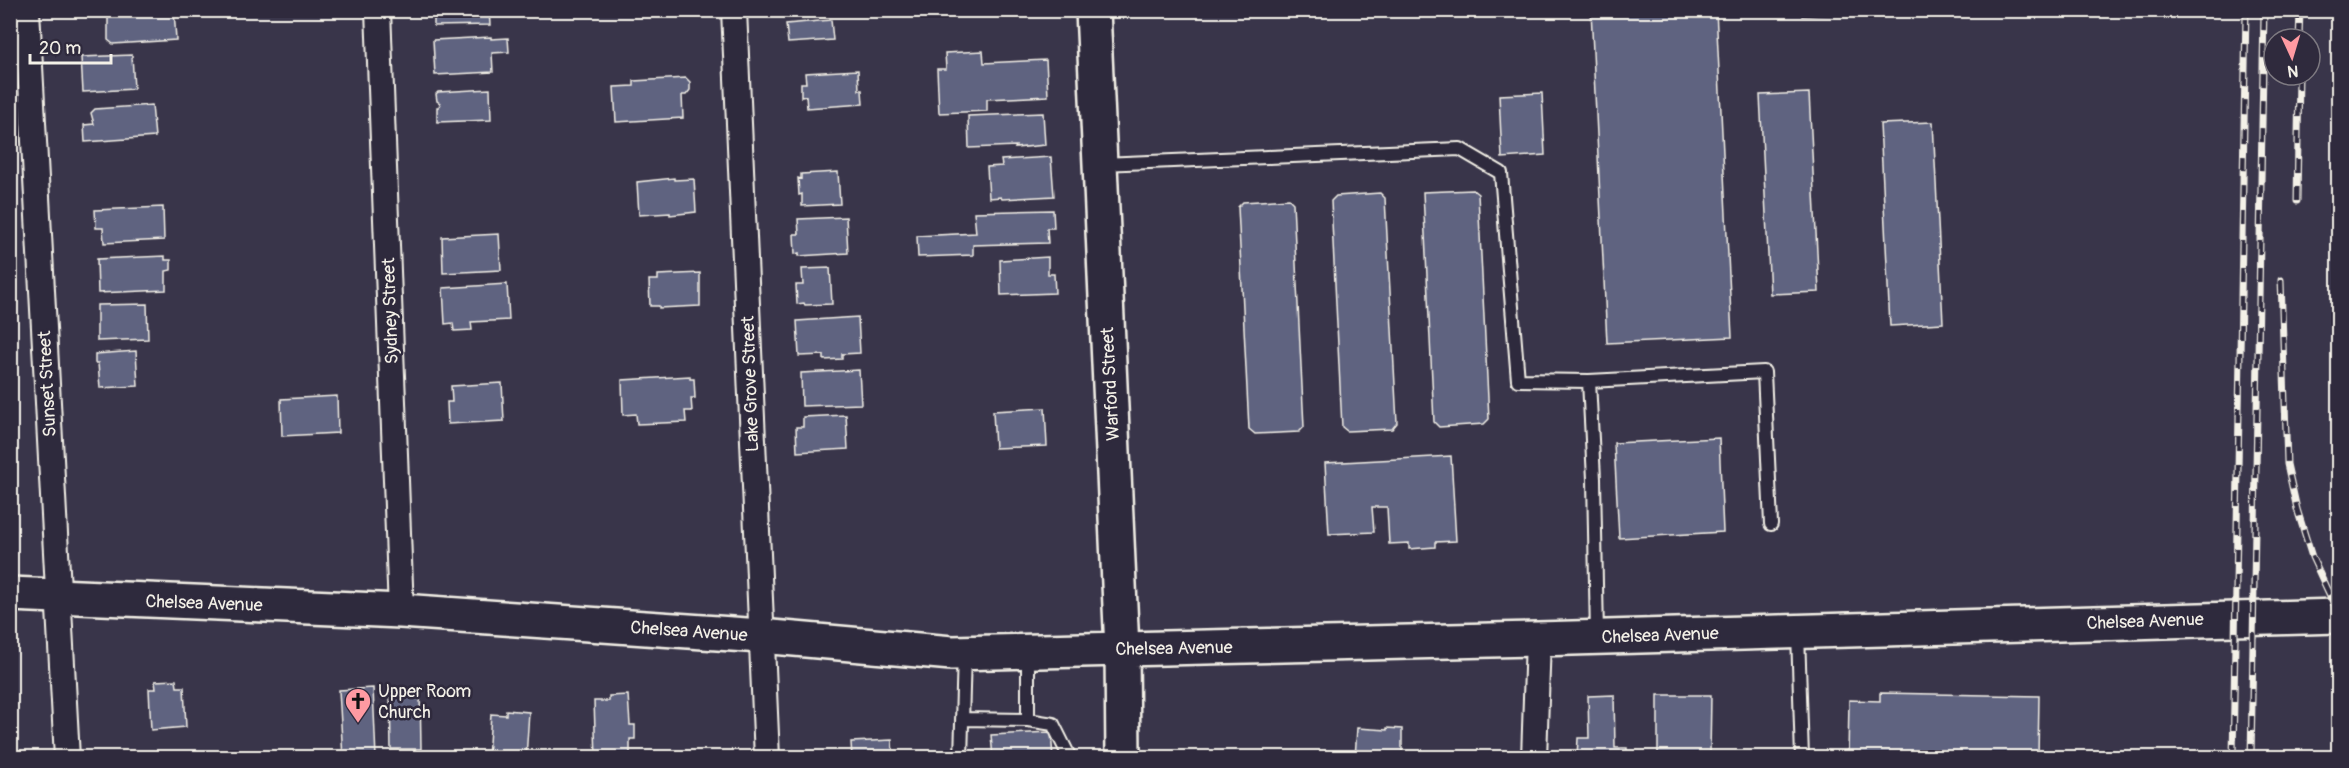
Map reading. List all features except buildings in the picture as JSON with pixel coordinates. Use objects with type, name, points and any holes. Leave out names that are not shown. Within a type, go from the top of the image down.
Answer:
[{"type":"main road","name":"Warford Street","points":[[1093,10],[1122,650],[1123,758]]},
{"type":"main road","name":"Chelsea Avenue","points":[[10,594],[58,598],[401,610],[964,652],[1122,650],[2338,616]]},
{"type":"street","name":"Sunset Street","points":[[27,10],[66,758]]},
{"type":"street","name":"Sydney Street","points":[[378,10],[401,610]]},
{"type":"street","name":"Lake Grove Street","points":[[734,10],[767,758]]},
{"type":"street","points":[[1534,758],[1538,639]]},
{"type":"lane","points":[[1100,164],[1460,149],[1501,173],[1518,380],[1589,381],[1764,372],[1771,524]]},
{"type":"lane","points":[[1589,381],[1594,479],[1597,637]]},
{"type":"lane","points":[[1798,632],[1802,758]]},
{"type":"lane","points":[[1028,651],[1028,720]]},
{"type":"lane","points":[[961,758],[964,652]]},
{"type":"lane","points":[[962,719],[1028,720],[1053,724],[1070,758]]},
{"type":"railway","points":[[2233,758],[2246,10]]},
{"type":"railway","points":[[2251,758],[2264,10]]},
{"type":"railway","points":[[2299,27],[2300,10]]},
{"type":"railway","points":[[2297,201],[2299,87]]},
{"type":"railway","points":[[2281,280],[2287,464],[2297,509],[2312,557],[2338,613]]},
{"type":"place","name":"Upper Room Church","points":[[358,724]]}]
